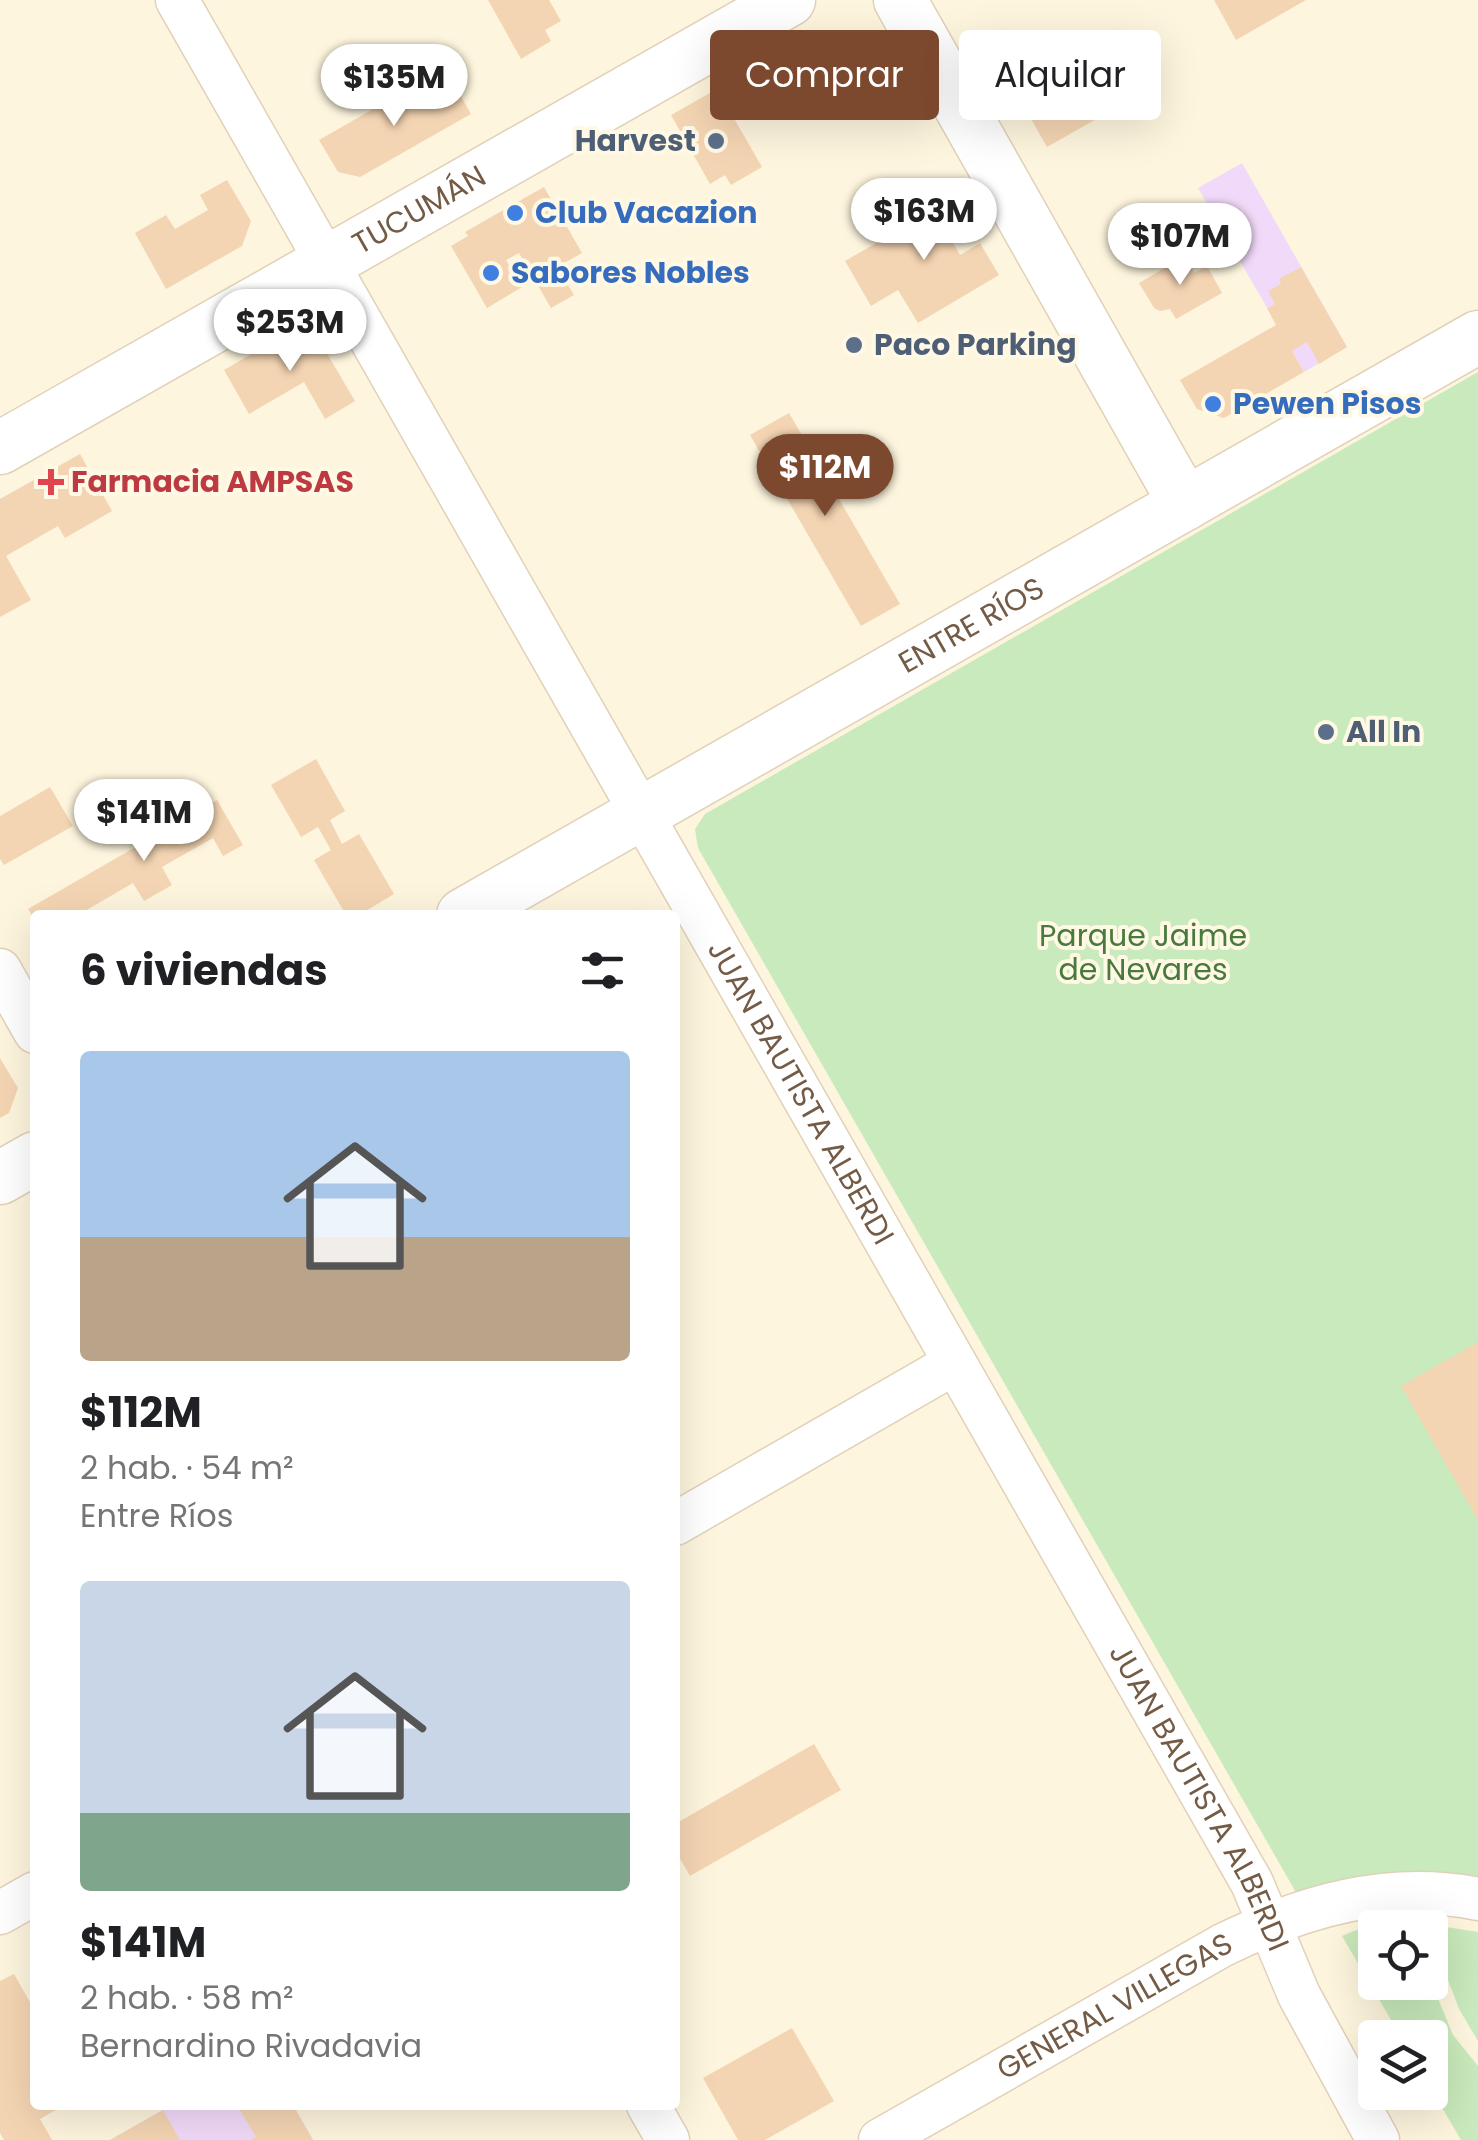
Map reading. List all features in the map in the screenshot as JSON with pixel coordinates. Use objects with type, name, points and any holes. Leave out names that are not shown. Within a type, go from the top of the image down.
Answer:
[{"type":"street","name":"JUAN BAUTISTA ALBERDI","points":[[177,0],[1252,1883],[1311,2018],[1378,2140]]},
{"type":"street","name":"TUCUMÁN","points":[[0,448],[789,0]]},
{"type":"street","points":[[900,0],[1185,504]]},
{"type":"street","name":"ENTRE RÍOS","points":[[472,910],[1478,338]]},
{"type":"street","points":[[0,970],[30,1023]]},
{"type":"street","points":[[0,1178],[30,1161]]},
{"type":"street","points":[[680,1514],[955,1363]]},
{"type":"street","name":"GENERAL VILLEGAS","points":[[880,2140],[925,2129],[1223,1945],[1270,1923],[1372,1895],[1428,1892],[1478,1899]]},
{"type":"street","points":[[0,1913],[30,1895]]},
{"type":"street","points":[[651,2110],[668,2140]]},
{"type":"shaded area","points":[[1242,163],[1347,347],[1304,372],[1198,188]]},
{"type":"shaded area","points":[[162,2110],[296,2110],[313,2140],[110,2140]]},
{"type":"green space","name":"Parque Jaime de Nevares","points":[[1478,372],[1478,1878],[1298,1896],[698,848],[695,829],[705,814]]},
{"type":"green space","points":[[1448,1927],[1478,1932],[1478,2041],[1448,1980]]},
{"type":"green space","points":[[1358,1929],[1358,1963],[1342,1936]]},
{"type":"green space","points":[[1379,2000],[1439,2000],[1447,2020],[1391,2020]]},
{"type":"green space","points":[[1448,2023],[1478,2066],[1478,2140],[1461,2140],[1443,2110],[1448,2110]]},
{"type":"building","points":[[488,0],[549,0],[561,21],[545,30],[551,41],[521,59]]},
{"type":"building","points":[[1214,0],[1306,0],[1236,40]]},
{"type":"building","points":[[451,79],[471,114],[360,177],[338,172],[319,140],[410,88],[416,99]]},
{"type":"building","name":"Harvest","points":[[710,93],[710,120],[735,120],[762,167],[731,185],[725,175],[710,184],[671,115]]},
{"type":"building","points":[[1032,120],[1095,120],[1047,147]]},
{"type":"building","points":[[227,180],[251,221],[242,246],[166,289],[135,233],[166,215],[175,229],[208,210],[200,195]]},
{"type":"building","points":[[544,187],[582,253],[557,267],[574,295],[551,308],[519,253],[506,260],[522,287],[487,308],[451,246],[468,236],[465,232]]},
{"type":"building","points":[[961,194],[974,216],[947,232],[960,255],[980,243],[999,275],[918,323],[898,290],[871,306],[845,261]]},
{"type":"building","points":[[1185,256],[1194,273],[1207,266],[1222,293],[1176,319],[1170,309],[1154,308],[1139,283]]},
{"type":"building","points":[[1301,267],[1347,347],[1319,364],[1307,342],[1292,351],[1304,372],[1224,418],[1197,409],[1180,380],[1276,325],[1267,308],[1275,304],[1268,291],[1281,284],[1279,279]]},
{"type":"building","points":[[297,328],[315,333],[355,401],[325,419],[304,382],[249,414],[224,370]]},
{"type":"building","points":[[789,413],[900,604],[861,626],[750,435]]},
{"type":"building","points":[[80,454],[112,511],[65,538],[58,526],[6,556],[31,600],[0,617],[0,499]]},
{"type":"building","points":[[316,759],[345,811],[330,820],[342,844],[359,834],[394,894],[367,910],[343,910],[314,860],[331,850],[318,827],[301,837],[271,785]]},
{"type":"building","points":[[50,787],[73,826],[4,865],[0,859],[0,816]]},
{"type":"building","points":[[217,800],[243,845],[223,856],[213,838],[162,867],[172,885],[144,901],[133,883],[87,910],[30,912],[28,909]]},
{"type":"building","points":[[0,1058],[18,1088],[9,1113],[0,1118]]},
{"type":"building","points":[[1478,1342],[1478,1520],[1401,1386]]},
{"type":"building","points":[[814,1744],[841,1790],[690,1876],[680,1859],[680,1821]]},
{"type":"building","points":[[14,1974],[30,2002],[30,2110],[56,2110],[40,2119],[52,2140],[4,2140],[0,2133],[0,1981]]},
{"type":"building","points":[[792,2028],[834,2101],[765,2140],[738,2140],[703,2078]]},
{"type":"building","points":[[163,2110],[180,2140],[110,2140]]},
{"type":"building","points":[[240,2110],[296,2110],[313,2140],[250,2140],[256,2137]]},
{"type":"place","name":"Harvest","points":[[716,141]]},
{"type":"place","name":"Club Vacazion","points":[[515,213]]},
{"type":"place","name":"Sabores Nobles","points":[[491,273]]},
{"type":"place","name":"Paco Parking","points":[[854,345]]},
{"type":"place","name":"Pewen Pisos","points":[[1213,404]]},
{"type":"place","name":"Farmacia AMPSAS","points":[[51,482]]},
{"type":"place","name":"All In","points":[[1326,732]]}]
